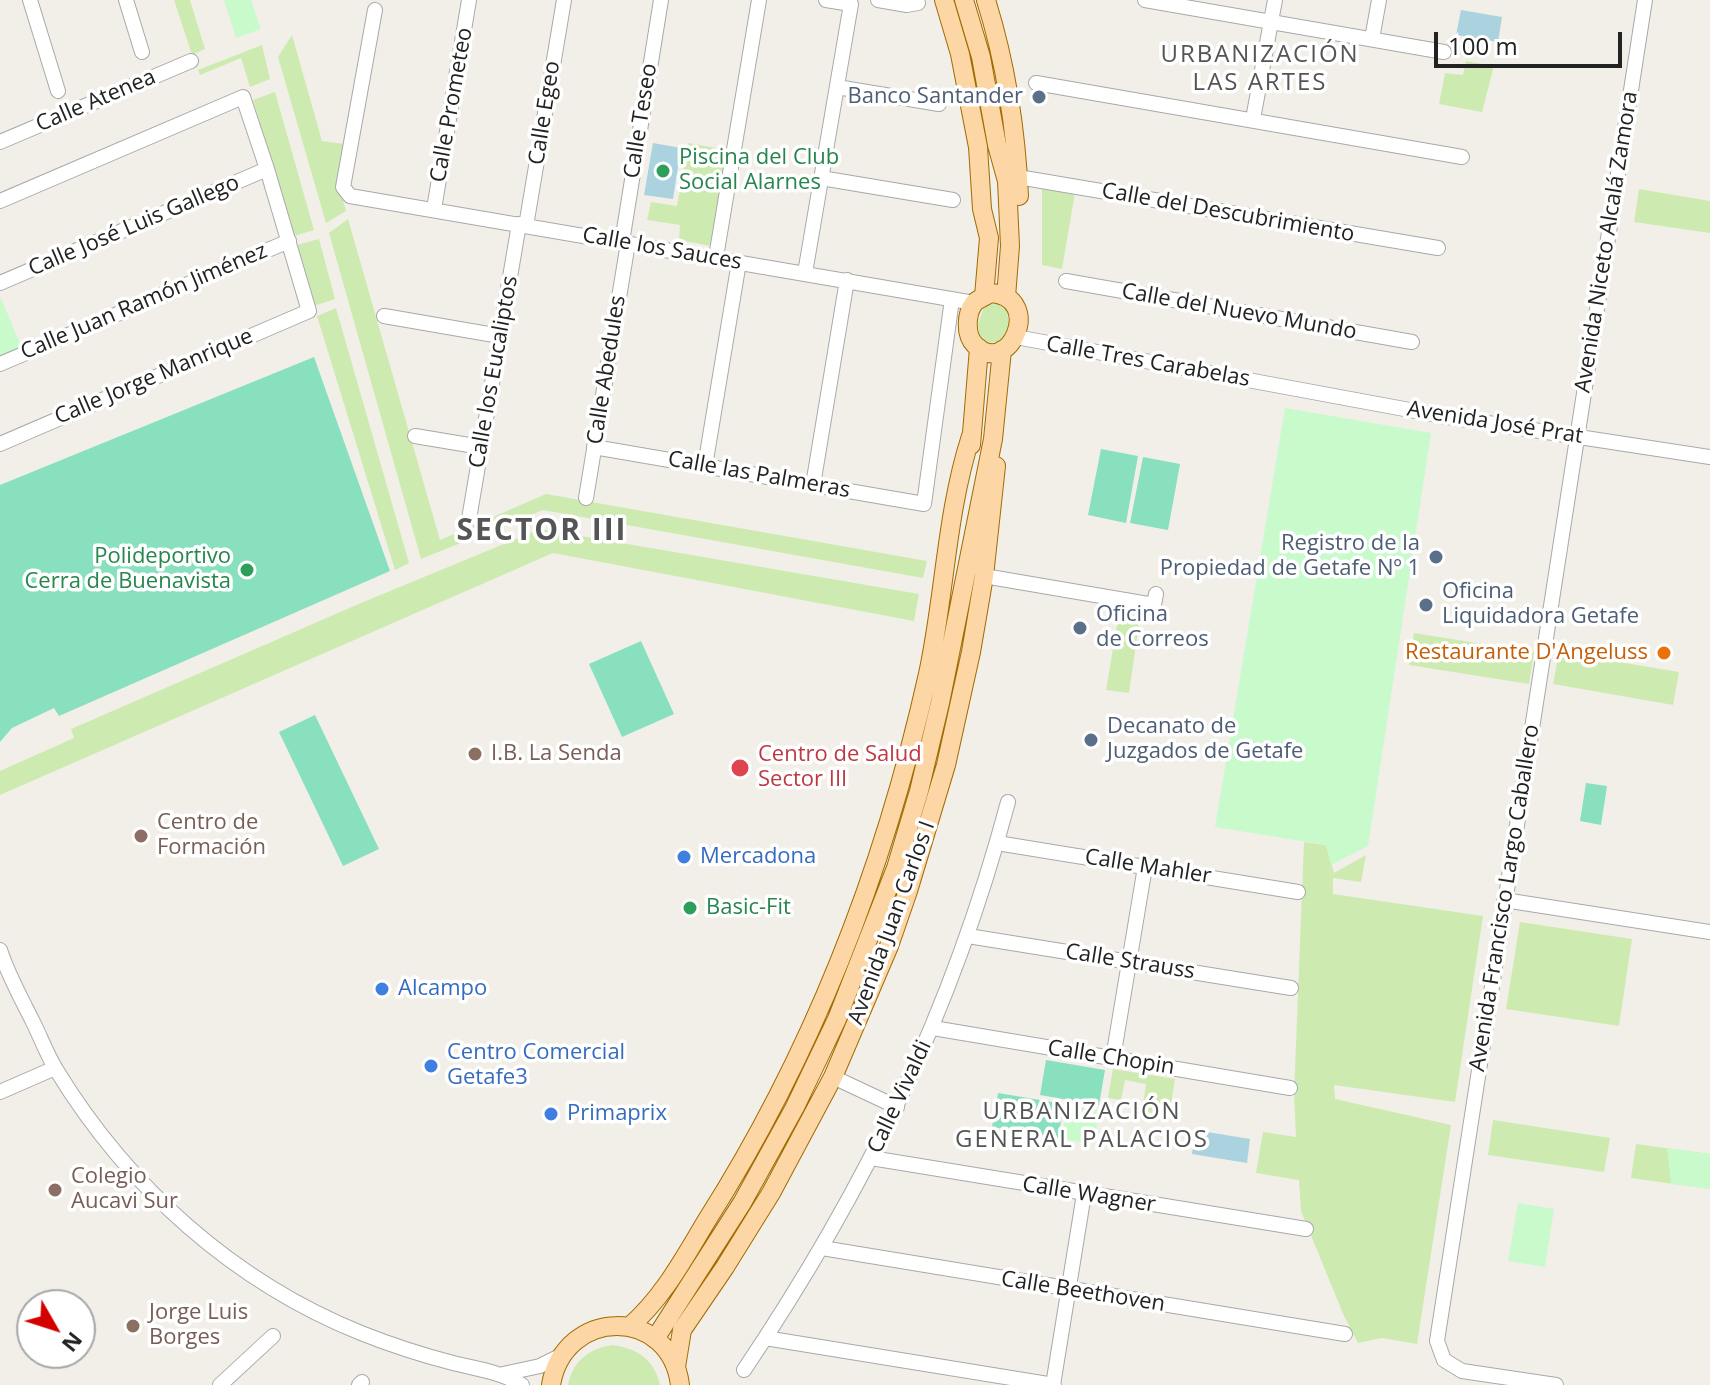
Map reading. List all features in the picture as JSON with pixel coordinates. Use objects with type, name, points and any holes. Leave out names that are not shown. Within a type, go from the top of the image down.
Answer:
[{"type":"main road","points":[[944,0],[972,105],[982,209],[989,238]]},
{"type":"main road","points":[[964,0],[981,57],[1007,181],[1010,246],[1006,297],[1018,314],[1009,344],[989,352],[979,348],[970,338],[968,319],[979,300],[989,238],[997,145]]},
{"type":"main road","points":[[986,0],[1011,107],[1018,177],[1020,209],[1010,246]]},
{"type":"main road","points":[[979,300],[991,293],[1006,297]]},
{"type":"main road","name":"Avenida Juan Carlos I","points":[[655,1339],[694,1282],[770,1154],[818,1061],[896,868],[940,703],[1009,344]]},
{"type":"main road","name":"Avenida Juan Carlos I","points":[[964,580],[979,348]]},
{"type":"main road","name":"Avenida Juan Carlos I","points":[[629,1327],[658,1298],[746,1157],[796,1061],[846,943],[873,872],[910,749],[928,671],[960,471],[971,436]]},
{"type":"main road","name":"Avenida Juan Carlos I","points":[[678,1376],[682,1330],[771,1193],[833,1077],[889,946],[935,806],[971,652],[996,475],[993,439]]},
{"type":"main road","points":[[551,1385],[560,1356],[572,1342],[592,1330],[614,1326],[629,1327],[655,1339],[667,1351],[678,1376]]},
{"type":"street","points":[[30,0],[58,91]]},
{"type":"street","points":[[126,0],[142,52]]},
{"type":"street","name":"Calle Prometeo","points":[[434,209],[469,0]]},
{"type":"street","name":"Calle Egeo","points":[[522,225],[564,0]]},
{"type":"street","name":"Calle Teseo","points":[[625,243],[661,0]]},
{"type":"street","points":[[716,257],[759,0]]},
{"type":"street","points":[[805,273],[855,2],[826,0]]},
{"type":"street","points":[[878,0],[907,5],[918,3]]},
{"type":"street","points":[[1145,0],[1444,52]]},
{"type":"street","points":[[1253,119],[1275,0]]},
{"type":"street","points":[[1372,39],[1379,0]]},
{"type":"street","name":"Avenida Niceto Alcalá Zamora","points":[[1576,436],[1645,0]]},
{"type":"street","name":"Calle los Sauces","points":[[375,10],[343,187],[350,196],[952,299],[979,300]]},
{"type":"street","name":"Calle Atenea","points":[[0,142],[191,61]]},
{"type":"street","points":[[1036,83],[1462,157]]},
{"type":"street","points":[[837,87],[939,104]]},
{"type":"street","points":[[0,201],[243,97],[289,241]]},
{"type":"street","name":"Calle José Luis Gallego","points":[[0,283],[267,169]]},
{"type":"street","name":"Calle del Descubrimiento","points":[[1018,177],[1438,248]]},
{"type":"street","points":[[821,178],[953,200]]},
{"type":"street","name":"Calle los Eucaliptos","points":[[469,519],[522,225]]},
{"type":"street","name":"Calle Jorge Manrique","points":[[0,444],[309,311],[289,241]]},
{"type":"street","name":"Calle Juan Ramón Jiménez","points":[[0,364],[289,241]]},
{"type":"street","name":"Calle Abedules","points":[[586,498],[625,243]]},
{"type":"street","points":[[705,466],[739,262]]},
{"type":"street","points":[[813,485],[847,280]]},
{"type":"street","name":"Calle del Nuevo Mundo","points":[[1066,281],[1412,342]]},
{"type":"street","name":"Calle las Palmeras","points":[[594,447],[924,504],[952,299]]},
{"type":"street","points":[[384,316],[500,336]]},
{"type":"street","name":"Calle Tres Carabelas","points":[[1009,344],[1281,387]]},
{"type":"street","name":"Avenida José Prat","points":[[1281,387],[1442,416],[1710,457]]},
{"type":"street","points":[[415,436],[481,447]]},
{"type":"street","name":"Avenida Francisco Largo Caballero","points":[[1556,1385],[1462,1371],[1444,1360],[1437,1341],[1576,436]]},
{"type":"street","points":[[984,576],[1154,605],[1156,594]]},
{"type":"street","name":"Calle Vivaldi","points":[[744,1370],[822,1248],[897,1107],[933,1028],[968,936],[1008,802]]},
{"type":"street","name":"Calle Mahler","points":[[997,843],[1298,892]]},
{"type":"street","points":[[1113,1058],[1145,867]]},
{"type":"street","points":[[1504,900],[1710,932]]},
{"type":"street","name":"Calle Strauss","points":[[968,936],[1291,988]]},
{"type":"street","points":[[0,950],[55,1068],[103,1138],[162,1203],[195,1233],[253,1277],[305,1309],[363,1334],[426,1356],[503,1374],[522,1385]]},
{"type":"street","name":"Calle Chopin","points":[[933,1028],[1290,1088]]},
{"type":"street","points":[[0,1092],[55,1068]]},
{"type":"street","points":[[833,1077],[897,1107]]},
{"type":"street","name":"Calle Wagner","points":[[871,1158],[1306,1229]]},
{"type":"street","points":[[765,1338],[1053,1385],[1084,1194]]},
{"type":"street","name":"Calle Beethoven","points":[[822,1248],[1345,1334]]},
{"type":"street","points":[[220,1385],[273,1336]]},
{"type":"street","points":[[503,1374],[540,1366],[560,1356]]},
{"type":"green space","points":[[174,0],[190,0],[205,49],[192,55]]},
{"type":"green space","points":[[224,0],[251,0],[261,29],[236,38]]},
{"type":"green space","points":[[292,35],[322,141],[345,144],[338,181],[346,211],[326,223],[278,57]]},
{"type":"green space","points":[[262,45],[270,79],[250,87],[241,58],[200,75],[198,70]]},
{"type":"green space","points":[[1466,61],[1494,66],[1482,112],[1439,104],[1445,73],[1463,75]]},
{"type":"green space","points":[[275,92],[314,230],[294,236],[253,100]]},
{"type":"green space","points":[[688,143],[727,150],[711,246],[679,240],[680,225],[647,220],[651,202],[677,206]]},
{"type":"green space","points":[[1042,187],[1075,193],[1062,269],[1042,265]]},
{"type":"green space","points":[[1639,189],[1710,201],[1710,233],[1634,222]]},
{"type":"green space","points":[[348,219],[440,540],[546,494],[927,561],[923,578],[543,510],[421,559],[329,233]]},
{"type":"green space","points":[[319,239],[335,299],[314,306],[297,245]]},
{"type":"green space","points":[[0,296],[22,348],[0,357]]},
{"type":"green space","points":[[996,303],[1007,310],[1009,325],[1001,341],[989,343],[979,335],[978,324],[984,307]]},
{"type":"green space","points":[[336,308],[409,563],[395,570],[317,316]]},
{"type":"green space","points":[[314,357],[390,571],[59,716],[54,708],[12,728],[0,742],[0,485]]},
{"type":"green space","points":[[1285,408],[1431,433],[1368,846],[1331,865],[1326,845],[1215,827]]},
{"type":"green space","points":[[1101,449],[1138,456],[1126,523],[1088,515]]},
{"type":"green space","points":[[1143,457],[1180,464],[1168,530],[1130,523]]},
{"type":"green space","points":[[540,529],[919,594],[914,621],[553,553],[0,795],[0,771],[74,738],[71,729]]},
{"type":"green space","points":[[1120,607],[1141,610],[1129,693],[1106,690]]},
{"type":"green space","points":[[1414,633],[1534,652],[1529,684],[1409,665]]},
{"type":"green space","points":[[641,641],[674,714],[622,737],[589,664]]},
{"type":"green space","points":[[1559,652],[1679,672],[1673,705],[1553,684]]},
{"type":"green space","points":[[315,715],[379,849],[343,866],[279,732]]},
{"type":"green space","points":[[1586,783],[1607,786],[1601,825],[1580,821]]},
{"type":"green space","points":[[1304,842],[1326,845],[1334,873],[1366,855],[1361,882],[1333,878],[1333,894],[1483,916],[1455,1102],[1334,1085],[1335,1099],[1451,1125],[1417,1344],[1382,1338],[1358,1343],[1301,1211],[1299,1180],[1256,1173],[1263,1132],[1296,1137],[1294,1094]]},
{"type":"green space","points":[[1520,922],[1632,939],[1619,1026],[1506,1009]]},
{"type":"green space","points":[[1046,1060],[1105,1070],[1099,1105],[1040,1095]]},
{"type":"green space","points":[[1113,1069],[1175,1079],[1169,1116],[1142,1111],[1146,1084],[1125,1080],[1121,1100],[1108,1098]]},
{"type":"green space","points":[[998,1093],[1064,1104],[1058,1138],[992,1127]]},
{"type":"green space","points":[[1067,1105],[1099,1110],[1094,1144],[1062,1139]]},
{"type":"green space","points":[[1493,1120],[1610,1138],[1604,1172],[1488,1155]]},
{"type":"green space","points":[[1636,1144],[1710,1154],[1710,1189],[1631,1178]]},
{"type":"green space","points":[[1667,1148],[1710,1154],[1710,1189],[1671,1184]]},
{"type":"green space","points":[[1518,1203],[1554,1209],[1545,1267],[1508,1261]]},
{"type":"green space","points":[[613,1345],[630,1349],[644,1357],[654,1368],[660,1385],[568,1385],[583,1357]]},
{"type":"water","points":[[1461,10],[1502,17],[1498,42],[1456,35]]},
{"type":"water","name":"Piscina del Club Social Alarnes","points":[[653,143],[681,148],[673,199],[644,195]]},
{"type":"water","points":[[1195,1130],[1250,1139],[1247,1163],[1192,1154]]},
{"type":"place","name":"Banco Santander","points":[[1039,97]]},
{"type":"place","name":"Piscina del Club Social Alarnes","points":[[663,171]]},
{"type":"place","name":"Registro de la Propiedad de Getafe Nº 1","points":[[1436,557]]},
{"type":"place","name":"Polideportivo Cerra de Buenavista","points":[[247,570]]},
{"type":"place","name":"Oficina Liquidadora Getafe","points":[[1426,605]]},
{"type":"place","name":"Oficina de Correos","points":[[1080,628]]},
{"type":"place","name":"Restaurante D'Angeluss","points":[[1664,653]]},
{"type":"place","name":"Decanato de Juzgados de Getafe","points":[[1091,740]]},
{"type":"place","name":"I.B. La Senda","points":[[475,754]]},
{"type":"place","name":"Centro de Salud Sector III","points":[[740,768]]},
{"type":"place","name":"Centro de Formación","points":[[141,836]]},
{"type":"place","name":"Mercadona","points":[[684,857]]},
{"type":"place","name":"Basic-Fit","points":[[690,908]]},
{"type":"place","name":"Alcampo","points":[[382,989]]},
{"type":"place","name":"Centro Comercial Getafe3","points":[[431,1066]]},
{"type":"place","name":"Primaprix","points":[[551,1114]]},
{"type":"place","name":"Colegio Aucavi Sur","points":[[55,1190]]},
{"type":"place","name":"Jorge Luis Borges","points":[[133,1326]]},
{"type":"district","name":"URBANIZACIÓN LAS ARTES","points":[[1260,69]]},
{"type":"district","name":"SECTOR III","points":[[542,531]]},
{"type":"district","name":"URBANIZACIÓN GENERAL PALACIOS","points":[[1082,1126]]}]
